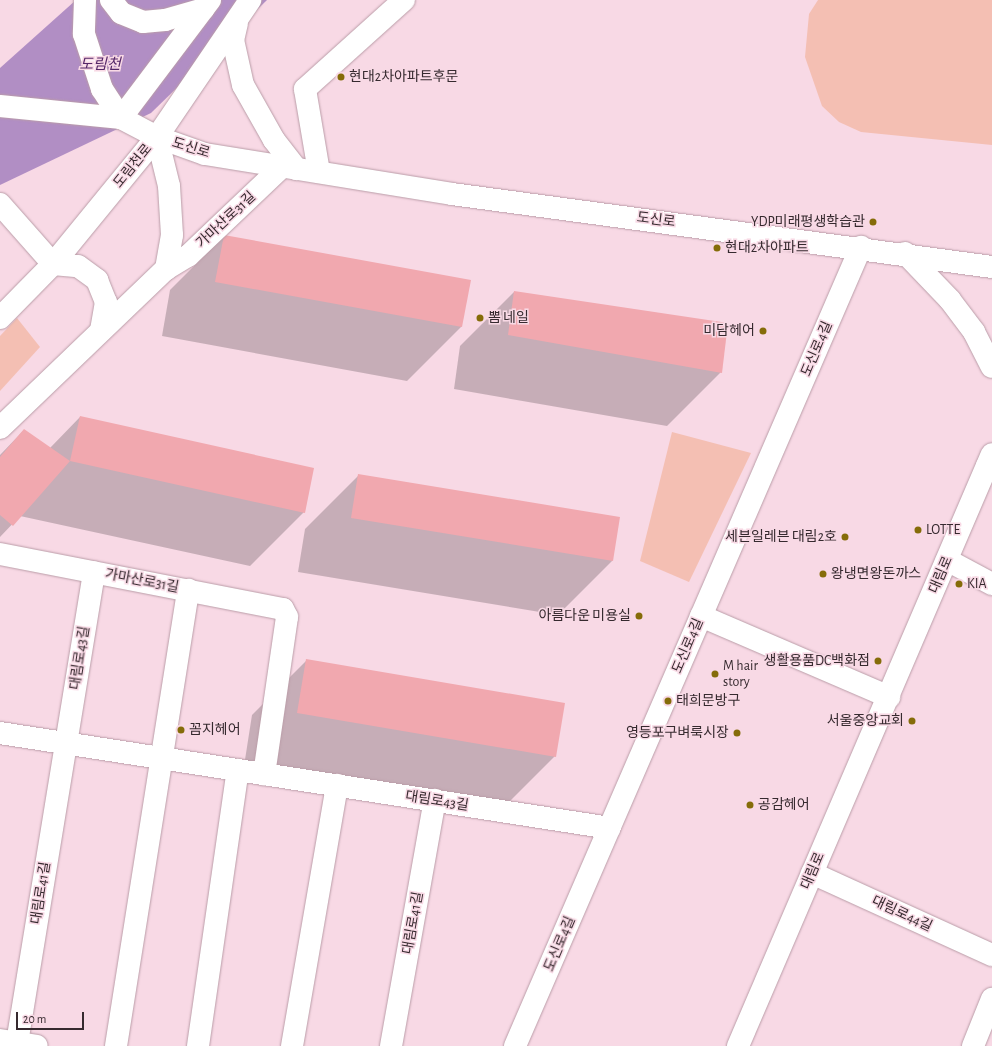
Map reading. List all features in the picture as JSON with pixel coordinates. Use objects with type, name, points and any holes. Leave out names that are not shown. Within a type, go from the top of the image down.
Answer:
[{"type":"street","name":"도신로","points":[[85,0],[86,41],[102,89],[121,118],[157,138],[205,154],[460,195],[861,247],[992,267]]},
{"type":"street","points":[[111,0],[121,13],[142,22],[165,20],[206,5]]},
{"type":"street","name":"도림천로","points":[[0,318],[53,264],[157,138],[238,20],[250,0]]},
{"type":"street","points":[[319,172],[305,89],[404,0]]},
{"type":"street","points":[[0,106],[121,118],[206,5]]},
{"type":"street","points":[[238,20],[233,40],[235,63],[252,105],[290,168]]},
{"type":"street","points":[[157,138],[170,207],[172,235],[166,269]]},
{"type":"street","name":"가마산로31길","points":[[0,428],[166,269],[188,256],[290,168]]},
{"type":"street","points":[[0,204],[53,264],[78,266],[97,280],[106,302],[100,331]]},
{"type":"street","name":"도신로4길","points":[[515,1046],[861,247]]},
{"type":"street","points":[[905,254],[950,300],[974,332],[992,367]]},
{"type":"street","name":"대림로","points":[[738,1046],[990,459]]},
{"type":"street","name":"가마산로31길","points":[[0,554],[283,609],[287,617],[264,774]]},
{"type":"street","points":[[947,560],[992,584]]},
{"type":"street","name":"대림로43길","points":[[66,743],[94,572]]},
{"type":"street","points":[[116,1046],[132,966],[160,758],[188,590]]},
{"type":"street","points":[[701,616],[889,697]]},
{"type":"street","name":"대림로43길","points":[[0,733],[610,828]]},
{"type":"street","name":"대림로41길","points":[[18,1043],[66,743]]},
{"type":"street","points":[[198,1046],[238,770]]},
{"type":"street","points":[[292,1046],[337,785]]},
{"type":"street","name":"대림로41길","points":[[391,1046],[436,800]]},
{"type":"street","name":"대림로44길","points":[[812,873],[992,955]]},
{"type":"street","points":[[973,1046],[992,999]]},
{"type":"shaded area","points":[[818,0],[992,0],[992,145],[861,132],[839,122],[822,106],[805,57],[809,14]]},
{"type":"shaded area","points":[[17,318],[40,347],[0,391],[0,336]]},
{"type":"shaded area","points":[[672,432],[751,453],[689,582],[640,561]]},
{"type":"water","name":"도림천","points":[[76,0],[267,0],[151,113],[0,185],[0,68]]},
{"type":"building","points":[[224,235],[471,280],[462,327],[215,282]]},
{"type":"building","points":[[514,291],[728,323],[722,373],[508,335]]},
{"type":"building","points":[[80,416],[314,468],[305,513],[70,461]]},
{"type":"building","points":[[24,429],[70,461],[13,526],[0,515],[0,457]]},
{"type":"building","points":[[358,474],[620,517],[613,561],[351,518]]},
{"type":"building","points":[[306,659],[565,703],[556,757],[297,713]]},
{"type":"place","name":"현대2차아파트후문","points":[[341,77]]},
{"type":"place","name":"YDP미래평생학습관","points":[[873,222]]},
{"type":"place","name":"현대2차아파트","points":[[717,248]]},
{"type":"place","name":"뽐 네일","points":[[480,318]]},
{"type":"place","name":"미담헤어","points":[[763,331]]},
{"type":"place","name":"LOTTE","points":[[918,530]]},
{"type":"place","name":"세븐일레븐 대림2호","points":[[845,537]]},
{"type":"place","name":"왕냉면왕돈까스","points":[[823,574]]},
{"type":"place","name":"KIA","points":[[959,584]]},
{"type":"place","name":"아름다운 미용실","points":[[639,616]]},
{"type":"place","name":"생활용품DC백화점","points":[[878,661]]},
{"type":"place","name":"M hair story","points":[[715,674]]},
{"type":"place","name":"태희문방구","points":[[668,701]]},
{"type":"place","name":"서울중앙교회","points":[[912,721]]},
{"type":"place","name":"꼼지헤어","points":[[181,730]]},
{"type":"place","name":"영등포구벼룩시장","points":[[737,733]]},
{"type":"place","name":"공감헤어","points":[[750,805]]}]
